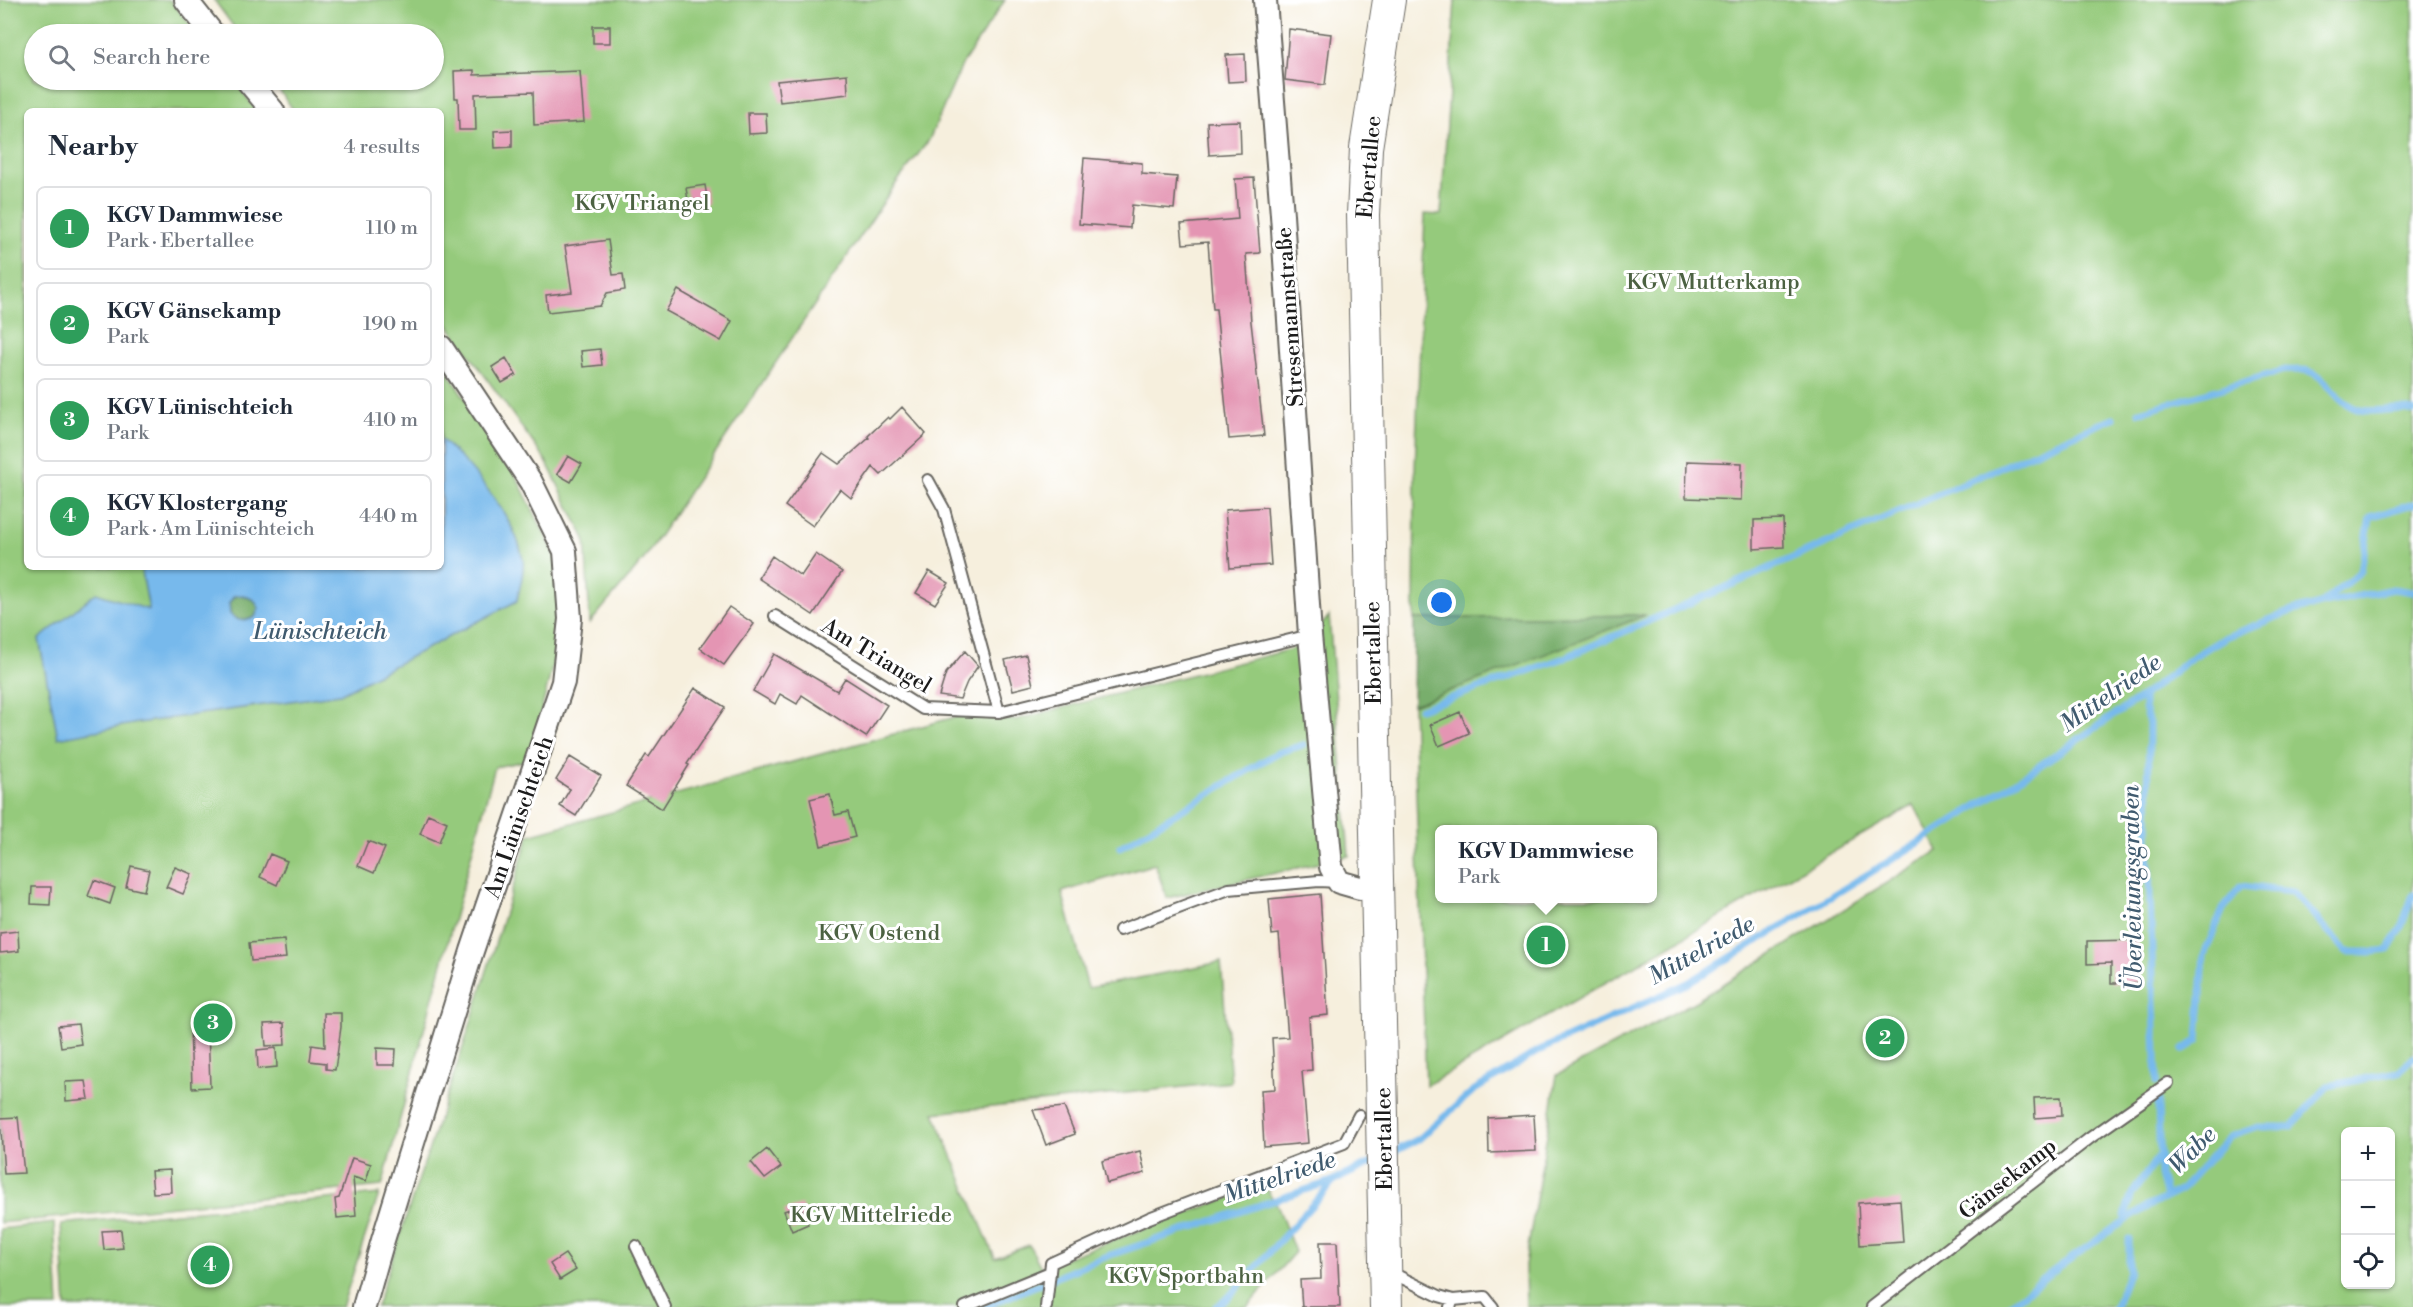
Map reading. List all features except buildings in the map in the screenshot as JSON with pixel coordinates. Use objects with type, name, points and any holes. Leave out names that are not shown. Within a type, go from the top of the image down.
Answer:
[{"type":"main road","name":"Ebertallee","points":[[1386,1307],[1384,1177],[1371,1125],[1378,885],[1363,215],[1366,148],[1389,0]]},
{"type":"street","points":[[186,0],[205,24]]},
{"type":"street","name":"Stresemannstraße","points":[[1265,0],[1310,635],[1331,867],[1338,882]]},
{"type":"street","points":[[256,90],[271,108]]},
{"type":"street","name":"Am Lünischteich","points":[[364,1307],[465,972],[563,682],[570,619],[565,551],[531,482],[444,352]]},
{"type":"street","points":[[1338,882],[1360,888],[1378,885]]},
{"type":"lane","points":[[928,480],[944,509],[999,712],[1310,635]]},
{"type":"lane","name":"Am Triangel","points":[[776,616],[923,709],[999,712]]},
{"type":"lane","points":[[1120,930],[1229,889],[1319,881],[1338,882]]},
{"type":"lane","name":"Gänsekamp","points":[[1872,1307],[2090,1138],[2168,1083]]},
{"type":"lane","points":[[1046,1307],[1051,1263],[1149,1218],[1344,1143],[1371,1125]]},
{"type":"lane","points":[[636,1246],[665,1307]]},
{"type":"lane","points":[[1385,1269],[1452,1303],[1485,1297],[1493,1307]]},
{"type":"lane","points":[[965,1307],[1050,1272]]},
{"type":"green space","points":[[0,0],[170,0],[190,24],[24,24],[24,90],[241,90],[255,108],[24,108],[24,570],[444,570],[444,366],[513,470],[556,557],[561,632],[529,760],[495,767],[382,1186],[0,1223]]},
{"type":"green space","name":"KGV Triangel","points":[[214,0],[1005,0],[963,63],[929,140],[897,182],[644,559],[590,623],[585,539],[546,461],[444,319],[444,108],[292,108],[279,90],[444,90],[444,24],[232,24]]},
{"type":"green space","name":"KGV Mutterkamp","points":[[1455,0],[2413,0],[2413,1307],[1526,1307],[1525,1265],[1557,1075],[1696,1001],[1938,851],[1914,805],[1426,1086],[1413,705],[1643,615],[1414,619],[1415,470],[1425,214],[1441,215]]},
{"type":"green space","points":[[243,595],[254,600],[259,608],[255,617],[248,620],[236,619],[230,614],[229,603],[234,596]]},
{"type":"green space","points":[[1646,615],[1413,705],[1414,619]]},
{"type":"green space","points":[[1329,616],[1349,856],[1167,898],[1155,864],[1062,892],[1088,988],[1221,962],[1231,1082],[934,1113],[995,1258],[1029,1245],[1041,1267],[1264,1185],[1278,1207],[1295,1252],[1247,1307],[376,1307],[465,1041],[529,835],[962,715],[1014,720],[1304,646]]},
{"type":"green space","points":[[379,1194],[342,1307],[66,1307],[61,1224]]},
{"type":"green space","points":[[54,1223],[59,1307],[0,1307],[0,1229]]},
{"type":"water","name":"Lünischteich","points":[[444,442],[479,478],[502,510],[512,527],[523,560],[523,575],[517,601],[340,694],[138,723],[58,738],[39,639],[96,593],[149,610],[142,570],[444,570]],"holes":[[[243,595],[254,600],[259,608],[255,617],[242,620],[230,614],[229,603],[234,596]]]},
{"type":"waterway","points":[[2139,412],[2285,370],[2306,370],[2316,374],[2343,401],[2357,409],[2413,411]]},
{"type":"waterway","points":[[1420,709],[1564,658],[2113,418]]},
{"type":"waterway","points":[[2322,603],[2361,571],[2370,517],[2413,504]]},
{"type":"waterway","name":"Mittelriede","points":[[1393,1152],[1419,1139],[1473,1091],[1540,1050],[1688,983],[1888,862],[2024,776],[2144,695],[2191,658],[2226,637],[2289,612],[2320,604],[2393,589],[2413,592]]},
{"type":"waterway","name":"Überleitungsgraben","points":[[2144,695],[2144,708],[2149,723],[2148,846],[2157,1082]]},
{"type":"waterway","points":[[1120,847],[1277,753],[1303,745]]},
{"type":"waterway","points":[[2183,1050],[2198,1040],[2204,955],[2224,907],[2241,886],[2293,892],[2347,952],[2388,950],[2400,930],[2413,895]]},
{"type":"waterway","name":"Wabe","points":[[2007,1307],[2114,1228],[2147,1207],[2181,1190],[2229,1137],[2258,1127],[2291,1127],[2328,1086],[2398,1072],[2413,1057]]},
{"type":"waterway","name":"Überleitungsgraben","points":[[2158,1101],[2160,1175],[2166,1197]]},
{"type":"waterway","points":[[2125,1216],[2132,1194],[2160,1154]]},
{"type":"waterway","name":"Mittelriede","points":[[984,1307],[1110,1255],[1335,1180],[1375,1161]]},
{"type":"waterway","points":[[1216,1307],[1227,1299],[1333,1182]]},
{"type":"waterway","points":[[2115,1307],[2129,1271],[2129,1239]]},
{"type":"place","name":"KGV Dammwiese","points":[[1546,945]]},
{"type":"place","name":"KGV Lünischteich","points":[[213,1023]]},
{"type":"place","name":"KGV Gänsekamp","points":[[1885,1038]]},
{"type":"place","name":"KGV Klostergang","points":[[210,1265]]},
{"type":"park label","name":"KGV Ostend","points":[[879,932]]},
{"type":"park label","name":"KGV Mittelriede","points":[[871,1214]]},
{"type":"park label","name":"KGV Sportbahn","points":[[1186,1275]]}]
